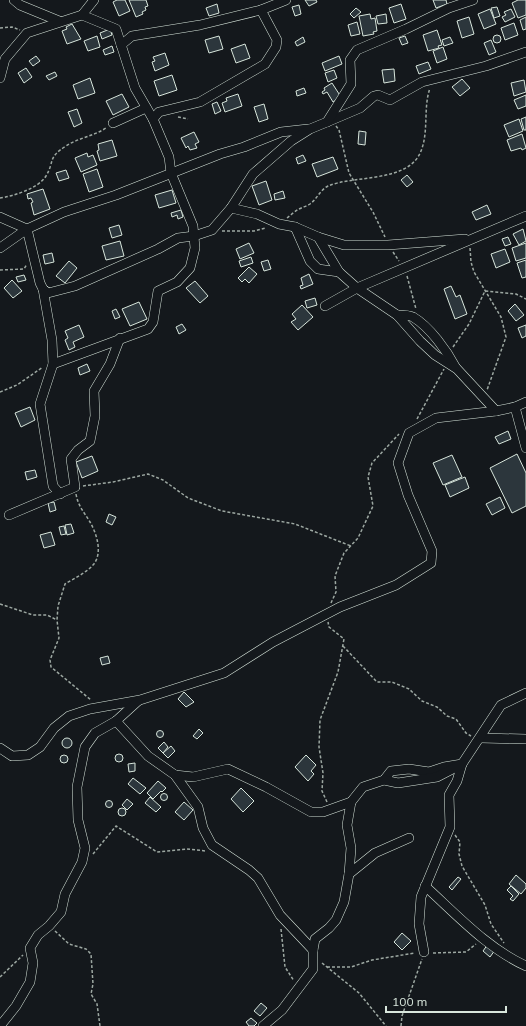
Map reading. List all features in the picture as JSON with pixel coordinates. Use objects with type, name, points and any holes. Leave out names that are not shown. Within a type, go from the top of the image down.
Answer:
[{"type":"street","points":[[14,0],[59,21]]},
{"type":"street","points":[[0,78],[5,59],[27,33],[59,21],[82,15],[94,0]]},
{"type":"street","points":[[121,45],[132,36],[200,25],[261,10],[286,0]]},
{"type":"street","points":[[329,121],[351,84],[350,60],[356,50],[406,30],[449,8],[473,0]]},
{"type":"street","points":[[153,119],[159,112],[200,102],[265,64],[276,47],[277,40],[261,10]]},
{"type":"street","points":[[53,364],[120,338],[148,329],[153,322],[158,291],[177,282],[190,268],[195,248],[193,226],[171,173],[169,157],[153,119],[135,88],[116,29],[82,15]]},
{"type":"street","points":[[43,289],[48,292],[75,286],[158,249],[178,238],[194,236],[212,230],[231,208],[253,174],[291,141],[310,129],[360,108],[374,96],[378,95],[390,100],[422,82],[433,81],[525,53]]},
{"type":"street","points":[[113,123],[146,108]]},
{"type":"street","points":[[0,248],[27,229],[64,212],[116,195],[220,154],[244,147],[281,132],[310,129]]},
{"type":"street","points":[[231,208],[257,214],[279,224],[295,227],[318,237],[344,245],[388,245],[472,239]]},
{"type":"street","points":[[325,306],[356,288],[526,216]]},
{"type":"street","points":[[0,217],[27,229]]},
{"type":"street","points":[[295,227],[310,261],[318,269],[338,272]]},
{"type":"street","points":[[27,229],[43,289],[52,340],[53,364],[40,404],[53,486],[60,494]]},
{"type":"street","points":[[318,237],[338,272],[356,288],[397,315],[420,341],[448,358]]},
{"type":"street","points":[[397,315],[412,316],[420,323],[457,369],[496,411]]},
{"type":"street","points":[[9,515],[75,487],[71,459],[78,450],[90,441],[95,416],[94,391],[110,364],[120,338]]},
{"type":"street","points":[[0,748],[12,756],[28,755],[40,747],[54,728],[69,716],[140,700],[224,672],[273,642],[327,613],[396,585],[431,563],[432,551],[408,495],[398,463],[409,433],[436,418],[496,411],[515,407],[526,402]]},
{"type":"street","points":[[515,407],[526,448]]},
{"type":"street","points":[[424,952],[419,924],[421,897],[450,827],[449,795],[457,781],[462,764],[502,706],[526,693]]},
{"type":"street","points":[[0,1026],[16,1006],[30,982],[33,963],[30,948],[38,934],[49,926],[61,912],[65,894],[82,862],[85,848],[78,820],[77,787],[80,765],[85,747],[95,733],[116,721],[140,700]]},
{"type":"street","points":[[116,721],[148,756],[175,775],[198,807],[203,828],[212,845],[249,870],[258,878],[280,915],[313,953]]},
{"type":"street","points":[[481,738],[526,739]]},
{"type":"street","points":[[384,780],[391,771],[409,769],[429,772],[444,767],[462,764]]},
{"type":"street","points":[[263,1026],[282,1010],[313,969],[315,939],[329,928],[336,920],[344,902],[349,874],[351,848],[347,825],[351,802],[363,786],[384,780],[398,783],[437,776],[462,764]]},
{"type":"street","points":[[175,775],[193,776],[228,769],[266,787],[311,812],[323,812],[351,802]]},
{"type":"street","points":[[403,770],[416,780]]},
{"type":"street","points":[[349,874],[375,853],[409,838]]},
{"type":"street","points":[[425,886],[483,939],[508,958],[526,966]]},
{"type":"path","points":[[0,28],[12,28],[27,33]]},
{"type":"path","points":[[212,230],[233,232],[254,231],[279,224],[298,209],[310,204],[325,187],[340,181],[383,176],[401,170],[421,152],[427,123],[427,98],[433,81]]},
{"type":"path","points":[[329,121],[339,130],[349,173],[373,212],[388,245],[405,268],[420,323]]},
{"type":"path","points":[[0,198],[14,196],[28,190],[46,176],[52,157],[57,153],[67,146],[101,131],[113,123]]},
{"type":"path","points":[[472,239],[471,262],[474,272],[501,317],[506,337],[484,398]]},
{"type":"path","points":[[0,270],[24,269],[33,251]]},
{"type":"path","points":[[485,291],[516,294],[526,299]]},
{"type":"path","points":[[412,423],[417,419],[442,375],[448,358],[469,324],[485,291]]},
{"type":"path","points":[[0,392],[17,384],[38,369],[53,364]]},
{"type":"path","points":[[330,809],[322,791],[323,773],[319,747],[320,720],[338,672],[344,639],[329,627],[327,613],[336,592],[335,576],[344,553],[358,538],[373,506],[368,477],[372,463],[402,431]]},
{"type":"path","points":[[101,708],[51,667],[50,660],[59,638],[57,620],[58,606],[65,584],[93,565],[99,554],[97,541],[91,523],[78,504],[75,487],[113,482],[148,474],[163,480],[188,498],[222,511],[295,524],[350,546]]},
{"type":"path","points":[[0,604],[34,615],[48,615],[57,620]]},
{"type":"path","points":[[343,646],[377,682],[392,682],[409,689],[422,701],[437,707],[447,716],[456,719],[466,733],[481,738]]},
{"type":"path","points":[[82,862],[90,857],[116,826],[157,852],[187,849],[208,852]]},
{"type":"path","points":[[450,827],[460,842],[459,854],[462,866],[485,905],[491,924],[505,945],[508,958]]},
{"type":"path","points":[[280,915],[285,966],[298,987]]},
{"type":"path","points":[[49,926],[70,944],[86,949],[91,954],[93,984],[91,994],[97,1004],[100,1026]]},
{"type":"path","points":[[326,967],[351,967],[379,959],[424,952],[443,954],[466,952],[483,939]]},
{"type":"path","points":[[0,977],[30,948]]},
{"type":"path","points":[[401,1026],[402,1016],[424,952]]},
{"type":"path","points":[[313,953],[326,967],[358,993],[386,1026]]},
{"type":"building","points":[[117,0],[125,0],[130,11],[119,16],[113,2]]},
{"type":"building","points":[[129,0],[146,0],[148,6],[145,7],[146,10],[142,12],[143,14],[136,17]]},
{"type":"building","points":[[305,0],[316,0],[317,2],[309,6]]},
{"type":"building","points":[[433,0],[446,0],[447,4],[436,8]]},
{"type":"building","points":[[518,0],[526,0],[526,15],[518,18],[512,3]]},
{"type":"building","points":[[217,4],[219,13],[209,16],[206,8]]},
{"type":"building","points":[[401,4],[406,19],[394,23],[389,8]]},
{"type":"building","points":[[299,5],[301,14],[295,16],[292,7]]},
{"type":"building","points":[[497,7],[500,16],[494,18],[491,8]]},
{"type":"building","points":[[356,8],[361,12],[354,18],[350,14]]},
{"type":"building","points":[[490,9],[496,24],[484,29],[478,14]]},
{"type":"building","points":[[511,9],[515,17],[505,22],[502,17],[506,15],[504,12]]},
{"type":"building","points":[[370,14],[371,19],[375,18],[377,31],[373,32],[374,34],[363,36],[359,16]]},
{"type":"building","points":[[386,14],[387,23],[378,24],[376,16]]},
{"type":"building","points":[[469,17],[474,34],[462,38],[457,21]]},
{"type":"building","points":[[526,17],[526,29],[523,30],[520,20]]},
{"type":"building","points":[[357,22],[360,34],[351,36],[348,25]]},
{"type":"building","points":[[514,23],[518,35],[505,40],[501,28]]},
{"type":"building","points":[[72,24],[81,39],[67,44],[62,31],[67,29],[66,27]]},
{"type":"building","points":[[110,29],[112,35],[102,39],[100,33]]},
{"type":"building","points":[[437,30],[442,45],[438,46],[439,48],[428,51],[423,35]]},
{"type":"building","points":[[497,35],[500,36],[500,42],[497,43],[494,42],[493,39],[494,36]]},
{"type":"building","points":[[97,36],[100,47],[88,51],[84,41]]},
{"type":"building","points":[[219,36],[223,49],[209,53],[205,40]]},
{"type":"building","points":[[405,36],[408,43],[402,45],[399,38]]},
{"type":"building","points":[[303,37],[305,42],[297,46],[295,42]]},
{"type":"building","points":[[450,37],[453,43],[444,46],[442,40]]},
{"type":"building","points":[[491,40],[496,52],[489,55],[484,43]]},
{"type":"building","points":[[245,44],[250,58],[236,63],[231,49]]},
{"type":"building","points":[[112,46],[114,52],[105,55],[103,50]]},
{"type":"building","points":[[443,47],[447,59],[437,63],[433,51]]},
{"type":"building","points":[[165,53],[169,65],[155,71],[152,62],[155,61],[153,57]]},
{"type":"building","points":[[36,56],[40,61],[33,66],[29,61]]},
{"type":"building","points":[[339,56],[342,64],[325,71],[322,63]]},
{"type":"building","points":[[428,62],[431,69],[419,74],[416,66]]},
{"type":"building","points":[[26,68],[32,77],[24,83],[18,73]]},
{"type":"building","points":[[394,69],[395,81],[384,83],[382,70]]},
{"type":"building","points":[[334,70],[337,78],[328,82],[325,73]]},
{"type":"building","points":[[55,72],[57,76],[49,80],[46,76]]},
{"type":"building","points":[[172,75],[177,90],[159,96],[154,81]]},
{"type":"building","points":[[90,78],[95,93],[78,99],[73,85]]},
{"type":"building","points":[[462,79],[470,88],[460,96],[452,87]]},
{"type":"building","points":[[524,80],[526,92],[514,96],[511,83]]},
{"type":"building","points":[[332,83],[341,97],[333,102],[327,92],[323,94],[322,92],[325,90],[324,88]]},
{"type":"building","points":[[304,88],[306,93],[297,96],[296,91]]},
{"type":"building","points":[[122,94],[129,107],[113,115],[106,101]]},
{"type":"building","points":[[238,94],[242,106],[225,112],[222,103],[227,101],[226,98]]},
{"type":"building","points":[[526,95],[526,106],[518,109],[514,100]]},
{"type":"building","points":[[217,102],[221,111],[215,114],[212,104]]},
{"type":"building","points":[[264,104],[268,119],[259,122],[254,107]]},
{"type":"building","points":[[77,109],[82,123],[74,127],[68,112]]},
{"type":"building","points":[[526,117],[526,130],[524,130],[521,119]]},
{"type":"building","points":[[519,119],[523,131],[509,137],[504,125]]},
{"type":"building","points":[[359,131],[366,132],[365,145],[358,144]]},
{"type":"building","points":[[194,132],[199,142],[195,144],[197,148],[190,150],[188,146],[186,148],[181,138]]},
{"type":"building","points":[[522,134],[526,148],[511,151],[507,140]]},
{"type":"building","points":[[112,140],[117,156],[100,161],[97,151],[99,150],[98,144]]},
{"type":"building","points":[[87,153],[88,157],[93,155],[97,165],[81,172],[75,158]]},
{"type":"building","points":[[303,155],[306,161],[298,164],[296,158]]},
{"type":"building","points":[[333,157],[338,169],[317,177],[312,164]]},
{"type":"building","points":[[97,169],[103,187],[89,192],[83,174]]},
{"type":"building","points":[[66,170],[69,178],[59,181],[56,173]]},
{"type":"building","points":[[407,175],[413,182],[407,187],[401,180]]},
{"type":"building","points":[[266,181],[272,200],[259,205],[252,186]]},
{"type":"building","points":[[43,189],[50,209],[34,215],[31,203],[33,202],[31,198],[28,199],[27,194]]},
{"type":"building","points":[[172,190],[176,203],[159,208],[155,195]]},
{"type":"building","points":[[283,191],[285,198],[275,200],[274,194]]},
{"type":"building","points":[[487,205],[491,214],[476,220],[472,212]]},
{"type":"building","points":[[181,210],[183,217],[178,219],[177,215],[172,217],[171,213]]},
{"type":"building","points":[[119,225],[122,235],[112,238],[109,228]]},
{"type":"building","points":[[523,229],[526,241],[519,245],[513,234]]},
{"type":"building","points":[[508,237],[511,244],[505,246],[502,239]]},
{"type":"building","points":[[120,241],[124,256],[106,260],[102,246]]},
{"type":"building","points":[[249,243],[254,253],[240,259],[236,249]]},
{"type":"building","points":[[526,243],[526,258],[516,261],[512,248]]},
{"type":"building","points":[[505,249],[510,262],[496,268],[491,254]]},
{"type":"building","points":[[52,253],[54,262],[45,264],[43,255]]},
{"type":"building","points":[[251,257],[253,263],[241,267],[239,261]]},
{"type":"building","points":[[268,260],[271,269],[264,271],[261,262]]},
{"type":"building","points":[[526,260],[526,277],[522,278],[517,263]]},
{"type":"building","points":[[69,261],[77,268],[65,283],[56,276]]},
{"type":"building","points":[[249,267],[257,274],[249,283],[245,279],[242,282],[238,278]]},
{"type":"building","points":[[309,274],[313,284],[301,289],[300,286],[303,285],[301,278]]},
{"type":"building","points":[[24,275],[26,280],[18,282],[16,277]]},
{"type":"building","points":[[12,280],[22,291],[13,298],[4,288]]},
{"type":"building","points":[[195,281],[208,296],[200,303],[186,288]]},
{"type":"building","points":[[451,286],[456,297],[460,295],[467,314],[455,319],[444,289]]},
{"type":"building","points":[[315,298],[317,305],[307,308],[305,301]]},
{"type":"building","points":[[139,302],[147,319],[130,326],[122,309]]},
{"type":"building","points":[[515,304],[524,315],[516,321],[508,311]]},
{"type":"building","points":[[302,305],[313,317],[298,330],[291,322],[296,319],[292,314]]},
{"type":"building","points":[[116,309],[120,317],[115,319],[112,311]]},
{"type":"building","points":[[182,324],[186,330],[179,334],[176,327]]},
{"type":"building","points":[[79,325],[84,337],[73,342],[75,347],[69,350],[65,340],[68,338],[65,331]]},
{"type":"building","points":[[526,325],[526,336],[522,338],[518,328]]},
{"type":"building","points":[[87,364],[90,371],[80,375],[78,368]]},
{"type":"building","points":[[30,407],[35,420],[21,427],[15,413]]},
{"type":"building","points":[[508,431],[511,439],[499,444],[495,437]]},
{"type":"building","points":[[517,454],[526,473],[526,506],[512,513],[490,468]]},
{"type":"building","points":[[452,455],[462,477],[443,485],[433,463]]},
{"type":"building","points":[[92,456],[98,471],[82,478],[76,462]]},
{"type":"building","points":[[35,470],[37,477],[27,480],[25,472]]},
{"type":"building","points":[[465,477],[469,488],[450,497],[445,485]]},
{"type":"building","points":[[500,497],[505,508],[492,515],[486,504]]},
{"type":"building","points":[[54,502],[56,510],[50,512],[48,503]]},
{"type":"building","points":[[109,514],[116,517],[112,525],[106,522]]},
{"type":"building","points":[[71,524],[74,533],[67,535],[65,525]]},
{"type":"building","points":[[64,526],[66,534],[61,535],[59,527]]},
{"type":"building","points":[[51,532],[55,545],[44,548],[40,535]]},
{"type":"building","points":[[108,656],[110,663],[102,665],[100,658]]},
{"type":"building","points":[[184,692],[194,702],[186,707],[178,699]]},
{"type":"building","points":[[199,729],[203,733],[197,739],[193,736]]},
{"type":"building","points":[[160,730],[163,731],[163,737],[160,738],[157,737],[156,734],[157,731]]},
{"type":"building","points":[[65,738],[69,738],[72,743],[69,748],[65,748],[62,745],[62,741]]},
{"type":"building","points":[[164,742],[168,747],[163,753],[158,748]]},
{"type":"building","points":[[171,746],[175,751],[168,758],[163,753]]},
{"type":"building","points":[[117,754],[121,754],[123,758],[121,762],[117,762],[115,760],[115,756]]},
{"type":"building","points":[[62,755],[66,755],[68,759],[66,763],[62,763],[60,761],[60,757]]},
{"type":"building","points":[[306,755],[316,765],[311,771],[314,774],[308,781],[295,767]]},
{"type":"building","points":[[135,763],[135,771],[129,772],[128,764]]},
{"type":"building","points":[[133,778],[146,788],[140,794],[128,784]]},
{"type":"building","points":[[158,781],[166,788],[153,799],[147,793]]},
{"type":"building","points":[[241,788],[254,801],[243,812],[231,799]]},
{"type":"building","points":[[164,793],[167,794],[167,800],[164,801],[161,800],[160,797],[161,794]]},
{"type":"building","points":[[150,797],[161,807],[156,812],[145,803]]},
{"type":"building","points":[[127,799],[133,804],[127,810],[122,805]]},
{"type":"building","points":[[109,800],[112,801],[112,807],[109,808],[106,807],[105,804],[106,801]]},
{"type":"building","points":[[184,802],[193,810],[184,820],[175,812]]},
{"type":"building","points":[[122,808],[125,809],[125,815],[122,816],[119,815],[118,812],[119,809]]},
{"type":"building","points":[[516,875],[526,884],[526,888],[521,894],[509,884]]},
{"type":"building","points":[[458,877],[461,879],[452,890],[449,887]]},
{"type":"building","points":[[511,886],[519,894],[513,901],[510,899],[513,896],[507,890]]},
{"type":"building","points":[[402,933],[411,941],[402,950],[394,942]]},
{"type":"building","points":[[488,944],[495,950],[490,957],[483,951]]},
{"type":"building","points":[[261,1003],[267,1008],[260,1016],[254,1011]]},
{"type":"building","points":[[251,1018],[257,1023],[254,1026],[249,1026],[246,1022]]}]
